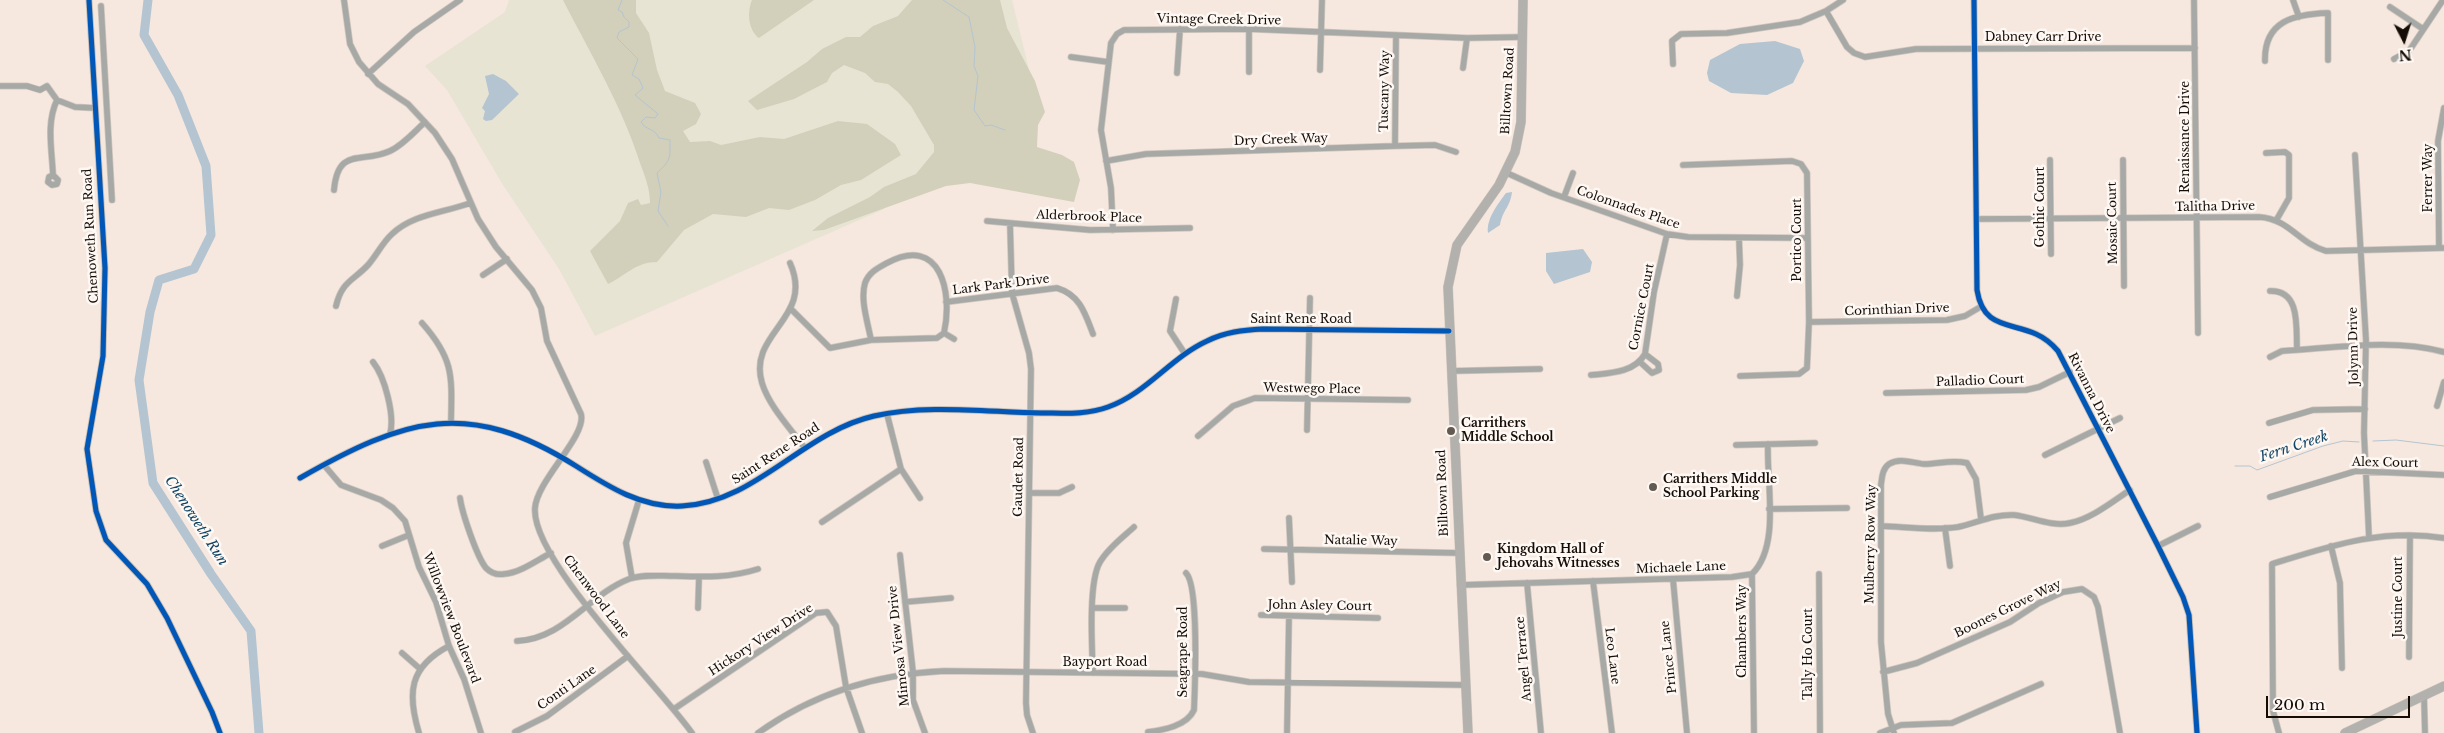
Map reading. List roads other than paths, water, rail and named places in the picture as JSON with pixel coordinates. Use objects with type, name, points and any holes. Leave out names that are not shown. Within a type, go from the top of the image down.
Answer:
[{"type":"main road","name":"Billtown Road","points":[[1468,733],[1458,553],[1448,287],[1455,249],[1507,173],[1515,152],[1521,122],[1523,0]]},
{"type":"main road","points":[[2345,733],[2444,686]]},
{"type":"street","name":"Chenoweth Run Road","points":[[89,0],[105,268],[103,356],[87,449],[96,511],[106,540],[147,584],[168,618],[220,733]]},
{"type":"street","name":"Chenwood Lane","points":[[344,0],[350,44],[368,74],[378,84],[408,104],[447,149],[470,203],[486,233],[537,298],[543,317],[547,341],[581,416],[580,427],[542,488],[535,508],[538,527],[563,575],[692,733]]},
{"type":"street","points":[[368,74],[414,32],[460,0]]},
{"type":"street","points":[[1320,70],[1322,0]]},
{"type":"street","points":[[1673,64],[1672,41],[1681,34],[1727,33],[1800,22],[1826,11],[1844,0]]},
{"type":"street","points":[[1974,0],[1977,290],[1982,306]]},
{"type":"street","name":"Renaissance Drive","points":[[2194,0],[2198,333]]},
{"type":"street","points":[[2293,0],[2299,17]]},
{"type":"street","points":[[2394,59],[2409,50],[2443,0]]},
{"type":"street","points":[[101,6],[112,200]]},
{"type":"street","points":[[2390,7],[2423,29]]},
{"type":"street","name":"Dabney Carr Drive","points":[[1826,11],[1847,47],[1854,53],[1866,57],[1916,49],[2195,48]]},
{"type":"street","points":[[2265,61],[2265,45],[2273,30],[2279,24],[2299,17],[2328,13],[2328,60]]},
{"type":"street","points":[[1177,72],[1180,29]]},
{"type":"street","points":[[1249,72],[1250,29]]},
{"type":"street","name":"Vintage Creek Drive","points":[[1113,230],[1111,188],[1101,130],[1112,40],[1124,30],[1250,29],[1396,36],[1523,37]]},
{"type":"street","name":"Tuscany Way","points":[[1395,146],[1396,36]]},
{"type":"street","points":[[1463,68],[1467,38]]},
{"type":"street","points":[[92,53],[103,52]]},
{"type":"street","points":[[1072,57],[1108,62]]},
{"type":"street","points":[[0,86],[27,86],[40,90],[48,86],[57,100],[75,107],[95,108]]},
{"type":"street","points":[[53,175],[50,122],[51,112],[57,100]]},
{"type":"street","name":"Ferrer Way","points":[[2442,248],[2438,141],[2444,108]]},
{"type":"street","points":[[334,190],[336,174],[346,161],[356,157],[379,155],[395,149],[425,122]]},
{"type":"street","name":"Dry Creek Way","points":[[1106,161],[1146,154],[1395,146],[1435,145],[1456,152]]},
{"type":"street","points":[[2266,153],[2285,152],[2289,155],[2289,198],[2277,219],[2304,240],[2321,250],[2330,252],[2442,248]]},
{"type":"street","name":"Jolynn Drive","points":[[2355,155],[2365,347],[2365,470],[2369,537]]},
{"type":"street","name":"Gothic Court","points":[[2050,160],[2051,254]]},
{"type":"street","name":"Mosaic Court","points":[[2123,160],[2124,286]]},
{"type":"street","name":"Portico Court","points":[[1683,164],[1792,161],[1800,164],[1808,178],[1808,364],[1805,371],[1799,374],[1740,376]]},
{"type":"street","name":"Colonnades Place","points":[[1507,173],[1564,197],[1667,234],[1688,238],[1808,238]]},
{"type":"street","points":[[1564,197],[1573,173]]},
{"type":"street","points":[[336,306],[342,288],[369,264],[388,238],[398,228],[416,218],[470,203]]},
{"type":"street","name":"Talitha Drive","points":[[1976,220],[2236,216],[2277,219]]},
{"type":"street","name":"Alderbrook Place","points":[[987,220],[1113,230],[1190,228]]},
{"type":"street","name":"Gaudet Road","points":[[1010,223],[1012,293],[1030,360],[1027,715],[1033,733]]},
{"type":"street","name":"Cornice Court","points":[[1590,376],[1620,371],[1640,362],[1645,354],[1656,284],[1667,234]]},
{"type":"street","points":[[1737,296],[1740,265],[1739,238]]},
{"type":"street","points":[[871,340],[865,299],[865,284],[872,271],[890,261],[913,255],[934,265],[944,279],[946,302],[944,333]]},
{"type":"street","points":[[483,276],[507,258]]},
{"type":"street","points":[[790,263],[796,286],[791,309],[763,350],[760,372],[768,396],[804,448]]},
{"type":"street","name":"Lark Park Drive","points":[[946,302],[1052,288],[1069,293],[1082,306],[1093,334]]},
{"type":"street","points":[[2270,291],[2284,294],[2292,303],[2297,350]]},
{"type":"street","points":[[1307,430],[1310,298]]},
{"type":"street","points":[[1176,299],[1170,331],[1185,354]]},
{"type":"street","name":"Corinthian Drive","points":[[1809,322],[1947,320],[1965,316],[1982,306]]},
{"type":"street","name":"Rivanna Drive","points":[[1982,306],[1991,318],[2002,324],[2035,334],[2047,341],[2058,351],[2130,490],[2183,597],[2189,615],[2197,733]]},
{"type":"street","points":[[791,309],[824,340],[829,348],[871,340],[937,338],[944,333]]},
{"type":"street","points":[[422,323],[438,341],[449,364],[452,382],[452,422]]},
{"type":"street","name":"Saint Rene Road","points":[[300,478],[348,451],[390,434],[415,426],[452,422],[507,430],[538,443],[617,491],[639,500],[668,506],[682,506],[718,499],[745,487],[804,448],[848,424],[888,414],[922,410],[1075,413],[1105,408],[1121,402],[1147,387],[1185,354],[1205,342],[1232,332],[1263,329],[1449,331]]},
{"type":"street","points":[[944,333],[954,339]]},
{"type":"street","points":[[2270,357],[2282,351],[2404,345],[2444,352]]},
{"type":"street","points":[[1640,362],[1652,373],[1659,370],[1658,364],[1645,354]]},
{"type":"street","points":[[373,362],[386,391],[393,425],[390,434]]},
{"type":"street","points":[[1451,372],[1540,369]]},
{"type":"street","name":"Palladio Court","points":[[1886,393],[2026,390],[2039,387],[2070,372]]},
{"type":"street","points":[[2437,406],[2444,382]]},
{"type":"street","name":"Westwego Place","points":[[1198,436],[1225,411],[1246,400],[1265,398],[1408,400]]},
{"type":"street","points":[[2269,423],[2313,410],[2365,409]]},
{"type":"street","points":[[888,414],[901,469],[920,498]]},
{"type":"street","points":[[2045,456],[2120,418]]},
{"type":"street","points":[[1736,445],[1815,443]]},
{"type":"street","name":"Chambers Way","points":[[1754,733],[1752,574],[1758,568],[1767,549],[1768,444]]},
{"type":"street","name":"Mulberry Row Way","points":[[1893,730],[1888,714],[1883,672],[1880,611],[1881,485],[1884,471],[1892,462],[1900,461],[1924,464],[1958,461],[1967,464],[1976,479],[1981,519]]},
{"type":"street","points":[[706,462],[718,499]]},
{"type":"street","name":"Willowview Boulevard","points":[[324,465],[341,485],[373,496],[393,508],[405,520],[419,567],[436,602],[448,646],[464,679],[481,733]]},
{"type":"street","points":[[822,522],[901,469]]},
{"type":"street","name":"Alex Court","points":[[2270,497],[2346,472],[2365,470],[2444,475]]},
{"type":"street","points":[[1030,493],[1059,493],[1072,487]]},
{"type":"street","points":[[1882,526],[1929,530],[1981,519],[2014,515],[2051,523],[2070,524],[2085,518],[2130,490]]},
{"type":"street","points":[[460,498],[462,510],[483,562],[490,570],[498,574],[510,573],[551,553]]},
{"type":"street","points":[[632,578],[626,543],[639,500]]},
{"type":"street","points":[[1768,509],[1847,508]]},
{"type":"street","points":[[1289,518],[1292,582]]},
{"type":"street","points":[[1093,673],[1094,578],[1098,565],[1106,554],[1134,526]]},
{"type":"street","points":[[2158,546],[2198,526]]},
{"type":"street","points":[[1945,528],[1950,566]]},
{"type":"street","points":[[382,546],[409,536]]},
{"type":"street","points":[[2279,733],[2273,711],[2272,564],[2331,546],[2369,537],[2410,536],[2444,538]]},
{"type":"street","name":"Justine Court","points":[[2409,657],[2410,536]]},
{"type":"street","points":[[2331,546],[2340,584],[2342,668]]},
{"type":"street","name":"Natalie Way","points":[[1264,550],[1458,553]]},
{"type":"street","name":"Mimosa View Drive","points":[[900,555],[915,708],[925,733]]},
{"type":"street","points":[[517,641],[534,639],[556,629],[611,588],[632,578],[728,576],[758,569]]},
{"type":"street","name":"Seagrape Road","points":[[1148,732],[1180,724],[1190,718],[1194,710],[1193,585],[1186,573]]},
{"type":"street","name":"Michaele Lane","points":[[1460,584],[1674,579],[1732,577],[1752,574]]},
{"type":"street","name":"Tally Ho Court","points":[[1818,574],[1820,733]]},
{"type":"street","points":[[698,608],[699,577]]},
{"type":"street","name":"Prince Lane","points":[[1674,579],[1687,733]]},
{"type":"street","name":"Leo Lane","points":[[1593,581],[1612,733]]},
{"type":"street","name":"Angel Terrace","points":[[1527,583],[1541,733]]},
{"type":"street","name":"Boones Grove Way","points":[[1883,672],[1917,663],[2010,622],[2039,603],[2063,592],[2082,589],[2094,597],[2098,607],[2120,733]]},
{"type":"street","points":[[905,602],[952,598]]},
{"type":"street","points":[[1093,608],[1125,608]]},
{"type":"street","name":"Hickory View Drive","points":[[674,710],[801,623],[822,612],[830,613],[836,626],[846,688],[862,733]]},
{"type":"street","name":"John Asley Court","points":[[1261,615],[1378,618]]},
{"type":"street","points":[[1287,733],[1289,616]]},
{"type":"street","points":[[419,733],[411,698],[419,668],[429,658],[448,646]]},
{"type":"street","points":[[402,653],[419,668]]},
{"type":"street","name":"Conti Lane","points":[[515,732],[546,716],[628,656]]},
{"type":"street","name":"Bayport Road","points":[[758,733],[809,702],[883,677],[912,672],[1194,674],[1243,681],[1288,683],[1465,685]]},
{"type":"street","points":[[1880,733],[1952,723],[2041,684]]},
{"type":"street","points":[[2424,696],[2425,733]]},
{"type":"water","points":[[1775,41],[1800,49],[1804,61],[1793,83],[1767,95],[1731,93],[1709,81],[1707,73],[1710,60],[1740,44]]},
{"type":"water","points":[[493,74],[506,81],[519,94],[492,120],[486,121],[483,119],[485,111],[482,108],[489,94],[485,76]]},
{"type":"water","points":[[1512,192],[1510,202],[1500,225],[1488,233],[1489,222],[1493,212],[1506,193]]},
{"type":"water","points":[[1583,249],[1592,262],[1590,272],[1554,284],[1546,271],[1546,253]]},
{"type":"waterway","name":"Chenoweth Run","points":[[148,0],[144,35],[178,95],[206,166],[211,235],[194,269],[159,280],[150,312],[139,380],[153,483],[211,574],[251,631],[259,733]]},
{"type":"waterway","points":[[622,0],[618,10],[622,12],[629,22],[629,27],[619,32],[617,38],[638,59],[632,75],[639,79],[643,88],[635,95],[658,114],[655,118],[646,117],[641,122],[645,127],[655,132],[659,138],[670,140],[669,159],[657,173],[661,192],[658,211],[668,226]]},
{"type":"waterway","points":[[943,0],[969,17],[975,47],[974,66],[978,76],[974,110],[985,126],[991,125],[1005,130]]},
{"type":"waterway","name":"Fern Creek","points":[[2373,441],[2396,440],[2444,446]]},
{"type":"waterway","name":"Fern Creek","points":[[2235,466],[2250,466],[2257,470],[2323,446],[2343,441],[2359,442]]},
{"type":"place","name":"Carrithers Middle School","points":[[1451,431]]},
{"type":"place","name":"Carrithers Middle School Parking","points":[[1653,487]]},
{"type":"place","name":"Kingdom Hall of Jehovahs Witnesses","points":[[1487,557]]}]
